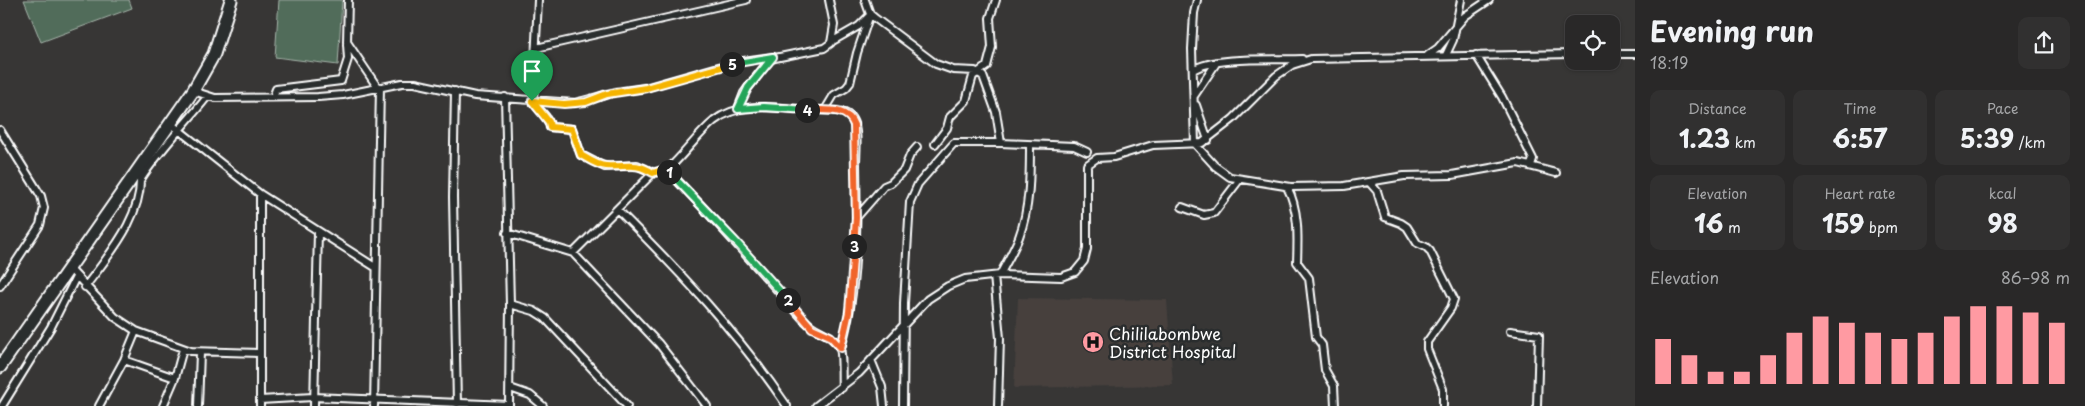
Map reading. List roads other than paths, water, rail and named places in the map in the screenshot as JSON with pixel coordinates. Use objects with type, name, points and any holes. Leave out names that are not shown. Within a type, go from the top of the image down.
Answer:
[{"type":"highway","points":[[0,367],[72,273],[193,91],[214,54],[232,0]]},
{"type":"street","points":[[273,97],[276,89],[341,81],[348,59],[348,0]]},
{"type":"street","points":[[538,0],[532,101],[549,122],[550,127],[572,129],[581,155],[605,166],[638,165],[653,173]]},
{"type":"street","points":[[536,48],[746,0]]},
{"type":"street","points":[[829,0],[834,25],[830,43]]},
{"type":"street","points":[[865,0],[870,14],[936,64],[953,70],[975,70],[985,78],[994,104],[1001,143]]},
{"type":"street","points":[[935,144],[943,135],[950,117],[966,101],[973,76],[987,66],[992,47],[990,18],[996,0]]},
{"type":"street","points":[[1198,0],[1194,13],[1195,144],[1224,174],[1240,179],[1287,187],[1344,186],[1404,176],[1452,175],[1518,163],[1556,173]]},
{"type":"street","points":[[1446,56],[1453,40],[1461,0]]},
{"type":"street","points":[[1427,56],[1438,48],[1465,16],[1489,0]]},
{"type":"street","points":[[193,91],[207,97],[343,95],[380,87],[415,83],[475,96],[505,97],[564,104],[586,102],[607,94],[646,88],[736,62],[824,48],[859,26],[870,14]]},
{"type":"street","points":[[825,110],[834,95],[846,88],[850,83],[856,53],[870,14]]},
{"type":"street","points":[[347,42],[376,85],[380,87]]},
{"type":"street","points":[[1194,70],[1202,64],[1217,62],[1565,54]]},
{"type":"street","points":[[1620,54],[1635,54]]},
{"type":"street","points":[[1476,55],[1502,97],[1533,159],[1531,165]]},
{"type":"street","points":[[738,109],[748,88],[773,57]]},
{"type":"street","points":[[816,406],[842,388],[904,327],[928,299],[948,286],[965,279],[997,275],[1061,277],[1075,272],[1084,261],[1087,249],[1087,164],[1097,158],[1114,157],[1153,145],[1195,144],[1208,140],[1276,76],[1292,65],[1311,59]]},
{"type":"street","points":[[1194,97],[1217,62]]},
{"type":"street","points":[[374,403],[375,267],[380,87]]},
{"type":"street","points":[[455,91],[453,197],[456,404]]},
{"type":"street","points":[[85,287],[126,226],[136,205],[140,173],[180,131],[207,97]]},
{"type":"street","points":[[260,194],[260,403],[314,398],[374,403],[509,406],[510,304],[505,97]]},
{"type":"street","points":[[1194,97],[1208,140]]},
{"type":"street","points":[[573,253],[653,173],[667,170],[685,154],[714,121],[738,109],[764,107],[846,113],[851,117],[854,125],[856,218],[849,312],[841,348],[842,388]]},
{"type":"street","points":[[170,123],[260,194],[375,267]]},
{"type":"street","points":[[0,130],[41,196],[44,208],[40,225],[0,286]]},
{"type":"street","points":[[903,406],[904,327],[910,202],[918,184],[954,143],[1074,146],[1087,152]]},
{"type":"street","points":[[998,406],[1000,338],[997,275],[1019,237],[1029,194],[1030,145]]},
{"type":"street","points":[[856,218],[884,186],[891,183],[904,170],[910,155],[917,147]]},
{"type":"street","points":[[667,170],[737,243],[804,320],[818,332],[833,338],[841,348]]},
{"type":"street","points":[[1182,207],[1204,215],[1214,213],[1240,179]]},
{"type":"street","points":[[1369,182],[1377,191],[1386,217],[1408,227],[1417,243],[1430,251],[1454,299],[1451,308],[1427,342],[1427,349],[1443,389],[1444,406]]},
{"type":"street","points":[[1287,187],[1291,194],[1298,232],[1296,262],[1309,278],[1316,337],[1322,345],[1326,370],[1334,386],[1335,406]]},
{"type":"street","points":[[617,208],[716,313],[749,353],[788,406]]},
{"type":"street","points":[[314,406],[318,232]]},
{"type":"street","points":[[507,232],[573,253],[659,344],[707,406]]},
{"type":"street","points":[[2,406],[51,326],[72,273],[115,317],[136,331],[183,349],[200,353],[260,353]]},
{"type":"street","points":[[510,304],[530,310],[545,318],[627,406]]},
{"type":"street","points":[[99,406],[124,360],[136,331]]},
{"type":"street","points":[[1510,331],[1539,335],[1537,406]]},
{"type":"street","points":[[163,406],[175,378],[183,349]]},
{"type":"street","points":[[198,406],[200,353]]},
{"type":"street","points":[[124,360],[175,378]]},
{"type":"street","points":[[871,360],[882,388],[884,406]]},
{"type":"street","points":[[510,388],[530,395],[544,406]]},
{"type":"place","name":"Chililabombwe District Hospital","points":[[1093,342]]}]
